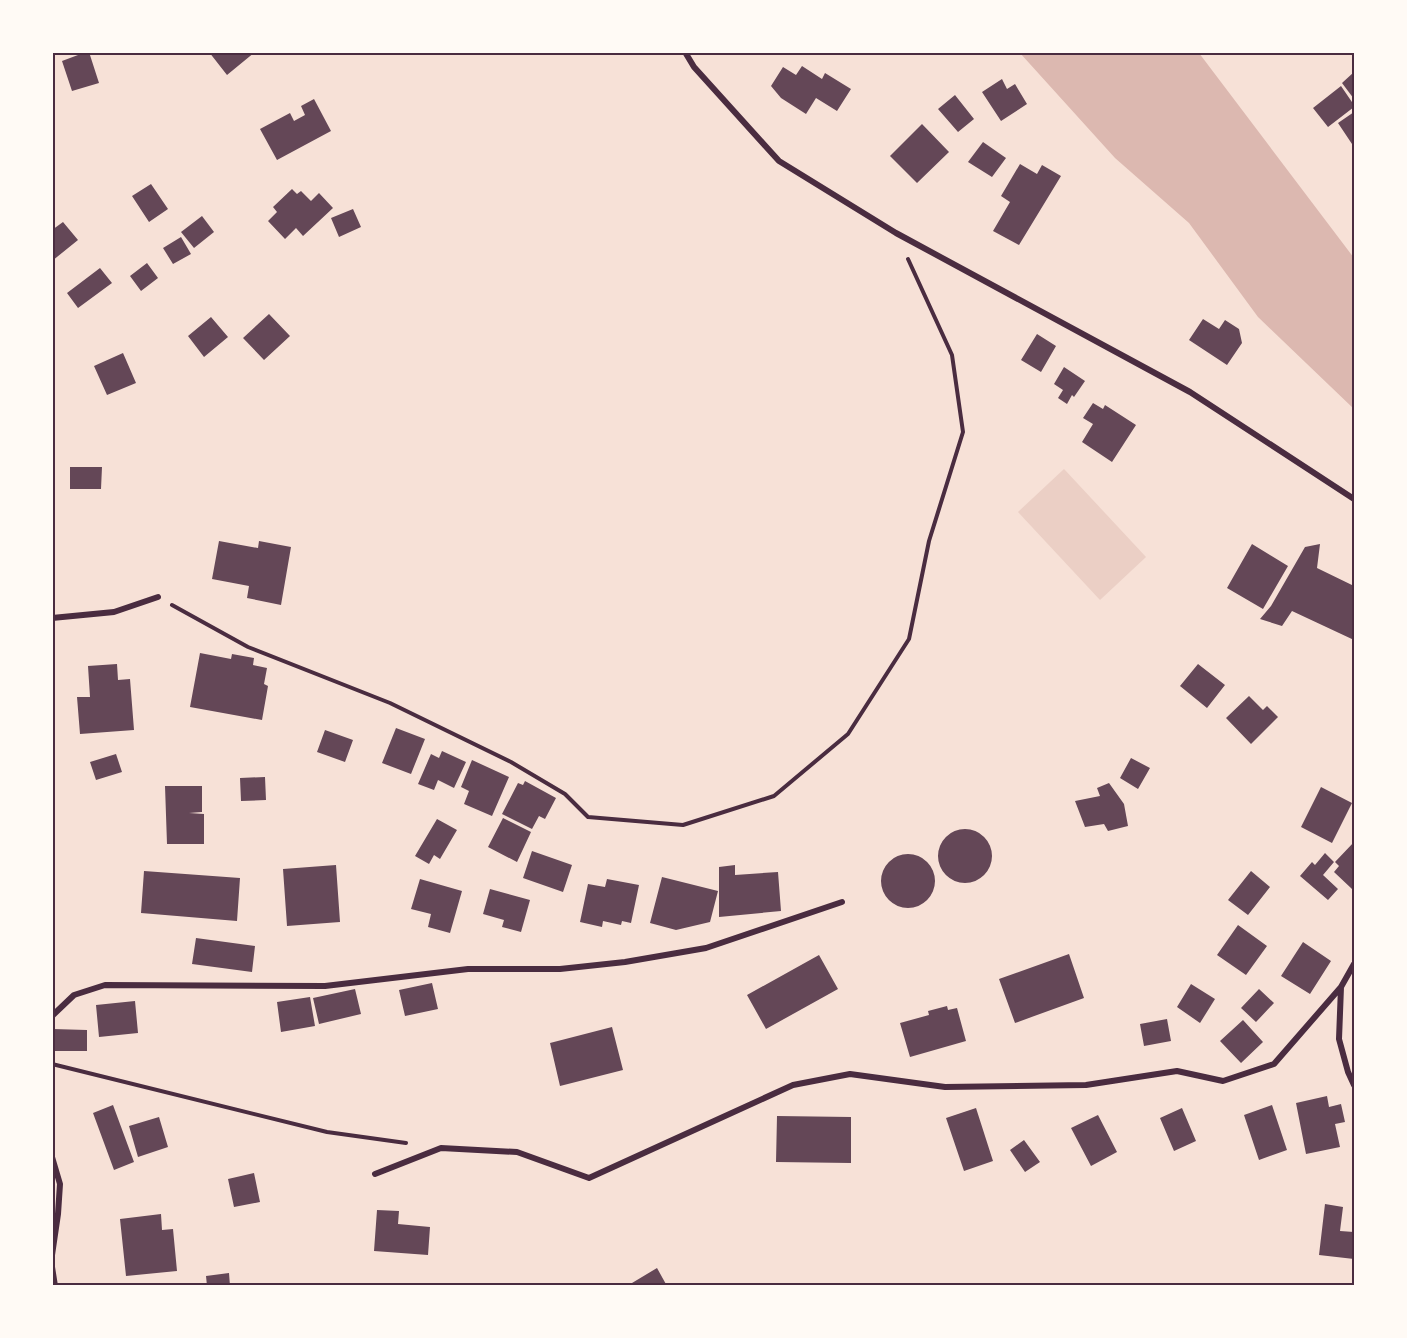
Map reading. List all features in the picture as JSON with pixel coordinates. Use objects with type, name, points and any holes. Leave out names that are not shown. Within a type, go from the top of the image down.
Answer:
[{"type":"street","points":[[685,52],[694,67],[780,161],[896,233],[1191,392],[1354,499]]},
{"type":"street","points":[[52,618],[114,612],[158,597]]},
{"type":"street","points":[[52,1016],[74,995],[105,985],[325,986],[468,969],[560,969],[625,962],[706,948],[842,902]]},
{"type":"street","points":[[375,1174],[441,1148],[517,1152],[589,1178],[793,1085],[850,1074],[945,1087],[1086,1085],[1177,1071],[1223,1081],[1274,1064],[1341,987],[1354,964]]},
{"type":"street","points":[[1341,987],[1339,1038],[1347,1072],[1354,1086]]},
{"type":"street","points":[[52,1157],[60,1184],[52,1255]]},
{"type":"street","points":[[52,1267],[55,1286]]},
{"type":"path","points":[[158,597],[248,647],[390,704],[511,762],[565,795],[588,818],[683,825],[774,796],[848,734],[909,639],[929,541],[963,432],[952,355],[896,233]]},
{"type":"path","points":[[52,1064],[327,1132],[407,1143]]},
{"type":"shaded area","points":[[1020,53],[1199,53],[1354,258],[1354,409],[1258,317],[1189,223],[1115,158]]},
{"type":"shaded area","points":[[1064,469],[1146,557],[1100,600],[1018,512]]},
{"type":"building","points":[[89,52],[99,83],[72,91],[62,61]]},
{"type":"building","points":[[209,52],[255,52],[227,75]]},
{"type":"building","points":[[802,66],[822,79],[825,73],[851,89],[837,111],[816,98],[806,114],[781,98],[771,86],[783,67],[796,75]]},
{"type":"building","points":[[1354,72],[1354,99],[1342,83]]},
{"type":"building","points":[[1002,79],[1007,89],[1015,84],[1027,104],[1001,121],[982,92]]},
{"type":"building","points":[[1341,86],[1354,107],[1328,127],[1313,108]]},
{"type":"building","points":[[955,95],[974,119],[958,132],[938,109]]},
{"type":"building","points":[[314,99],[331,131],[277,160],[260,129],[290,113],[294,121],[305,115],[301,106]]},
{"type":"building","points":[[1354,112],[1354,147],[1338,123]]},
{"type":"building","points":[[922,124],[949,152],[917,183],[890,156]]},
{"type":"building","points":[[983,142],[1006,158],[992,177],[968,162]]},
{"type":"building","points":[[1020,164],[1037,174],[1042,165],[1061,176],[1019,245],[993,231],[1010,202],[1001,196]]},
{"type":"building","points":[[151,184],[168,209],[149,222],[132,196]]},
{"type":"building","points":[[292,189],[297,194],[301,191],[311,201],[319,193],[333,208],[303,236],[296,228],[285,239],[268,221],[277,212],[273,207]]},
{"type":"building","points":[[353,209],[361,227],[339,237],[331,218]]},
{"type":"building","points":[[202,216],[214,232],[194,248],[181,232]]},
{"type":"building","points":[[63,222],[78,240],[52,261],[52,230]]},
{"type":"building","points":[[181,237],[191,254],[173,264],[163,248]]},
{"type":"building","points":[[147,263],[158,278],[141,291],[130,276]]},
{"type":"building","points":[[100,268],[112,283],[78,308],[67,293]]},
{"type":"building","points":[[269,314],[290,336],[264,360],[243,338]]},
{"type":"building","points":[[211,317],[228,337],[204,357],[188,336]]},
{"type":"building","points":[[1203,319],[1219,329],[1225,320],[1239,329],[1242,343],[1227,365],[1189,340]]},
{"type":"building","points":[[1037,334],[1056,346],[1041,372],[1021,360]]},
{"type":"building","points":[[123,353],[136,383],[107,395],[94,366]]},
{"type":"building","points":[[1064,367],[1085,381],[1067,404],[1058,398],[1063,390],[1054,384]]},
{"type":"building","points":[[1093,403],[1103,409],[1105,405],[1136,425],[1112,462],[1082,442],[1093,424],[1083,418]]},
{"type":"building","points":[[70,467],[102,467],[101,489],[70,489]]},
{"type":"building","points":[[219,541],[258,548],[259,541],[291,547],[281,605],[247,598],[249,586],[212,579]]},
{"type":"building","points":[[1252,544],[1288,566],[1263,609],[1227,588]]},
{"type":"building","points":[[1320,544],[1317,568],[1354,586],[1354,640],[1292,611],[1282,626],[1260,619],[1271,606],[1305,547]]},
{"type":"building","points":[[200,653],[231,659],[232,654],[254,658],[253,665],[267,668],[264,684],[268,686],[262,720],[190,707]]},
{"type":"building","points":[[117,664],[118,680],[130,679],[134,730],[80,734],[77,697],[90,697],[88,666]]},
{"type":"building","points":[[1198,664],[1225,685],[1207,708],[1180,686]]},
{"type":"building","points":[[1249,696],[1263,710],[1267,706],[1278,717],[1251,744],[1226,718]]},
{"type":"building","points":[[396,728],[425,739],[411,774],[382,763]]},
{"type":"building","points":[[325,730],[353,740],[345,762],[317,752]]},
{"type":"building","points":[[442,751],[466,762],[454,788],[438,780],[434,790],[418,784],[431,754],[439,758]]},
{"type":"building","points":[[116,754],[122,772],[96,780],[90,762]]},
{"type":"building","points":[[1131,758],[1150,768],[1138,789],[1120,778]]},
{"type":"building","points":[[472,760],[509,777],[492,816],[464,804],[469,791],[461,787]]},
{"type":"building","points":[[265,777],[266,800],[241,801],[240,778]]},
{"type":"building","points":[[525,781],[556,798],[545,819],[539,816],[532,829],[502,814],[518,783],[523,785]]},
{"type":"building","points":[[1109,783],[1124,804],[1128,826],[1108,831],[1104,824],[1085,827],[1075,801],[1100,796],[1097,788]]},
{"type":"building","points":[[165,786],[202,786],[202,812],[189,813],[204,814],[204,844],[167,844]]},
{"type":"building","points":[[1321,787],[1352,803],[1332,843],[1301,827]]},
{"type":"building","points":[[503,818],[531,832],[517,862],[488,847]]},
{"type":"building","points":[[437,819],[457,830],[440,859],[434,855],[429,864],[415,856]]},
{"type":"building","points":[[965,829],[975,831],[984,837],[990,846],[992,856],[990,866],[984,875],[975,881],[965,883],[955,881],[946,875],[940,866],[938,856],[940,846],[946,837],[955,831]]},
{"type":"building","points":[[1354,842],[1354,886],[1352,889],[1334,872],[1339,866],[1335,862]]},
{"type":"building","points":[[532,851],[572,865],[563,892],[523,878]]},
{"type":"building","points":[[1325,853],[1334,862],[1323,875],[1338,889],[1328,900],[1300,876],[1312,862],[1315,865]]},
{"type":"building","points":[[908,854],[918,856],[927,862],[933,871],[935,881],[933,891],[927,900],[918,906],[908,908],[898,906],[889,900],[883,891],[881,881],[883,871],[889,862],[898,856]]},
{"type":"building","points":[[336,865],[340,922],[287,926],[283,869]]},
{"type":"building","points":[[735,865],[735,875],[778,872],[781,911],[719,917],[719,867]]},
{"type":"building","points":[[144,871],[240,878],[237,921],[141,913]]},
{"type":"building","points":[[1251,871],[1270,887],[1248,915],[1228,900]]},
{"type":"building","points":[[662,877],[718,891],[710,922],[676,930],[650,923]]},
{"type":"building","points":[[420,879],[462,891],[450,933],[428,927],[431,914],[411,909]]},
{"type":"building","points":[[607,879],[639,885],[631,923],[622,921],[621,925],[603,921],[602,927],[580,922],[588,884],[605,887]]},
{"type":"building","points":[[490,889],[530,900],[521,932],[502,927],[504,920],[483,914]]},
{"type":"building","points":[[1238,925],[1267,946],[1246,975],[1217,955]]},
{"type":"building","points":[[196,938],[255,946],[252,972],[192,964]]},
{"type":"building","points":[[1303,942],[1331,961],[1310,994],[1281,976]]},
{"type":"building","points":[[1069,954],[1084,998],[1015,1023],[999,979]]},
{"type":"building","points":[[819,955],[838,989],[766,1029],[747,995]]},
{"type":"building","points":[[432,983],[438,1009],[405,1016],[399,990]]},
{"type":"building","points":[[1191,984],[1215,999],[1200,1023],[1177,1007]]},
{"type":"building","points":[[355,989],[361,1014],[319,1024],[313,998]]},
{"type":"building","points":[[1259,989],[1274,1003],[1256,1022],[1241,1008]]},
{"type":"building","points":[[310,997],[315,1026],[281,1032],[277,1002]]},
{"type":"building","points":[[135,1001],[138,1033],[99,1037],[96,1005]]},
{"type":"building","points":[[947,1006],[948,1010],[957,1008],[966,1041],[910,1057],[900,1023],[929,1015],[928,1011]]},
{"type":"building","points":[[1167,1019],[1171,1041],[1144,1046],[1140,1024]]},
{"type":"building","points":[[1243,1020],[1263,1042],[1241,1063],[1220,1041]]},
{"type":"building","points":[[612,1027],[623,1070],[560,1086],[550,1043]]},
{"type":"building","points":[[53,1029],[87,1030],[87,1051],[52,1051]]},
{"type":"building","points":[[1327,1096],[1329,1107],[1341,1104],[1345,1122],[1335,1124],[1340,1147],[1306,1154],[1296,1103]]},
{"type":"building","points":[[113,1105],[134,1162],[114,1170],[93,1113]]},
{"type":"building","points":[[1272,1105],[1287,1150],[1259,1160],[1244,1115]]},
{"type":"building","points":[[976,1108],[993,1161],[964,1171],[946,1118]]},
{"type":"building","points":[[1182,1108],[1196,1141],[1174,1151],[1160,1118]]},
{"type":"building","points":[[1098,1115],[1117,1152],[1091,1166],[1071,1128]]},
{"type":"building","points":[[777,1116],[851,1117],[851,1163],[776,1162]]},
{"type":"building","points":[[159,1117],[168,1147],[138,1157],[129,1126]]},
{"type":"building","points":[[1024,1140],[1040,1162],[1025,1172],[1010,1150]]},
{"type":"building","points":[[254,1173],[260,1202],[234,1207],[228,1179]]},
{"type":"building","points":[[1325,1204],[1343,1207],[1340,1231],[1354,1232],[1354,1259],[1319,1255]]},
{"type":"building","points":[[377,1210],[399,1211],[398,1224],[430,1227],[428,1255],[374,1251]]},
{"type":"building","points":[[161,1214],[162,1230],[173,1229],[177,1271],[126,1276],[120,1219]]},
{"type":"building","points":[[657,1268],[667,1286],[627,1286]]},
{"type":"building","points":[[229,1273],[230,1286],[207,1286],[206,1276]]}]
